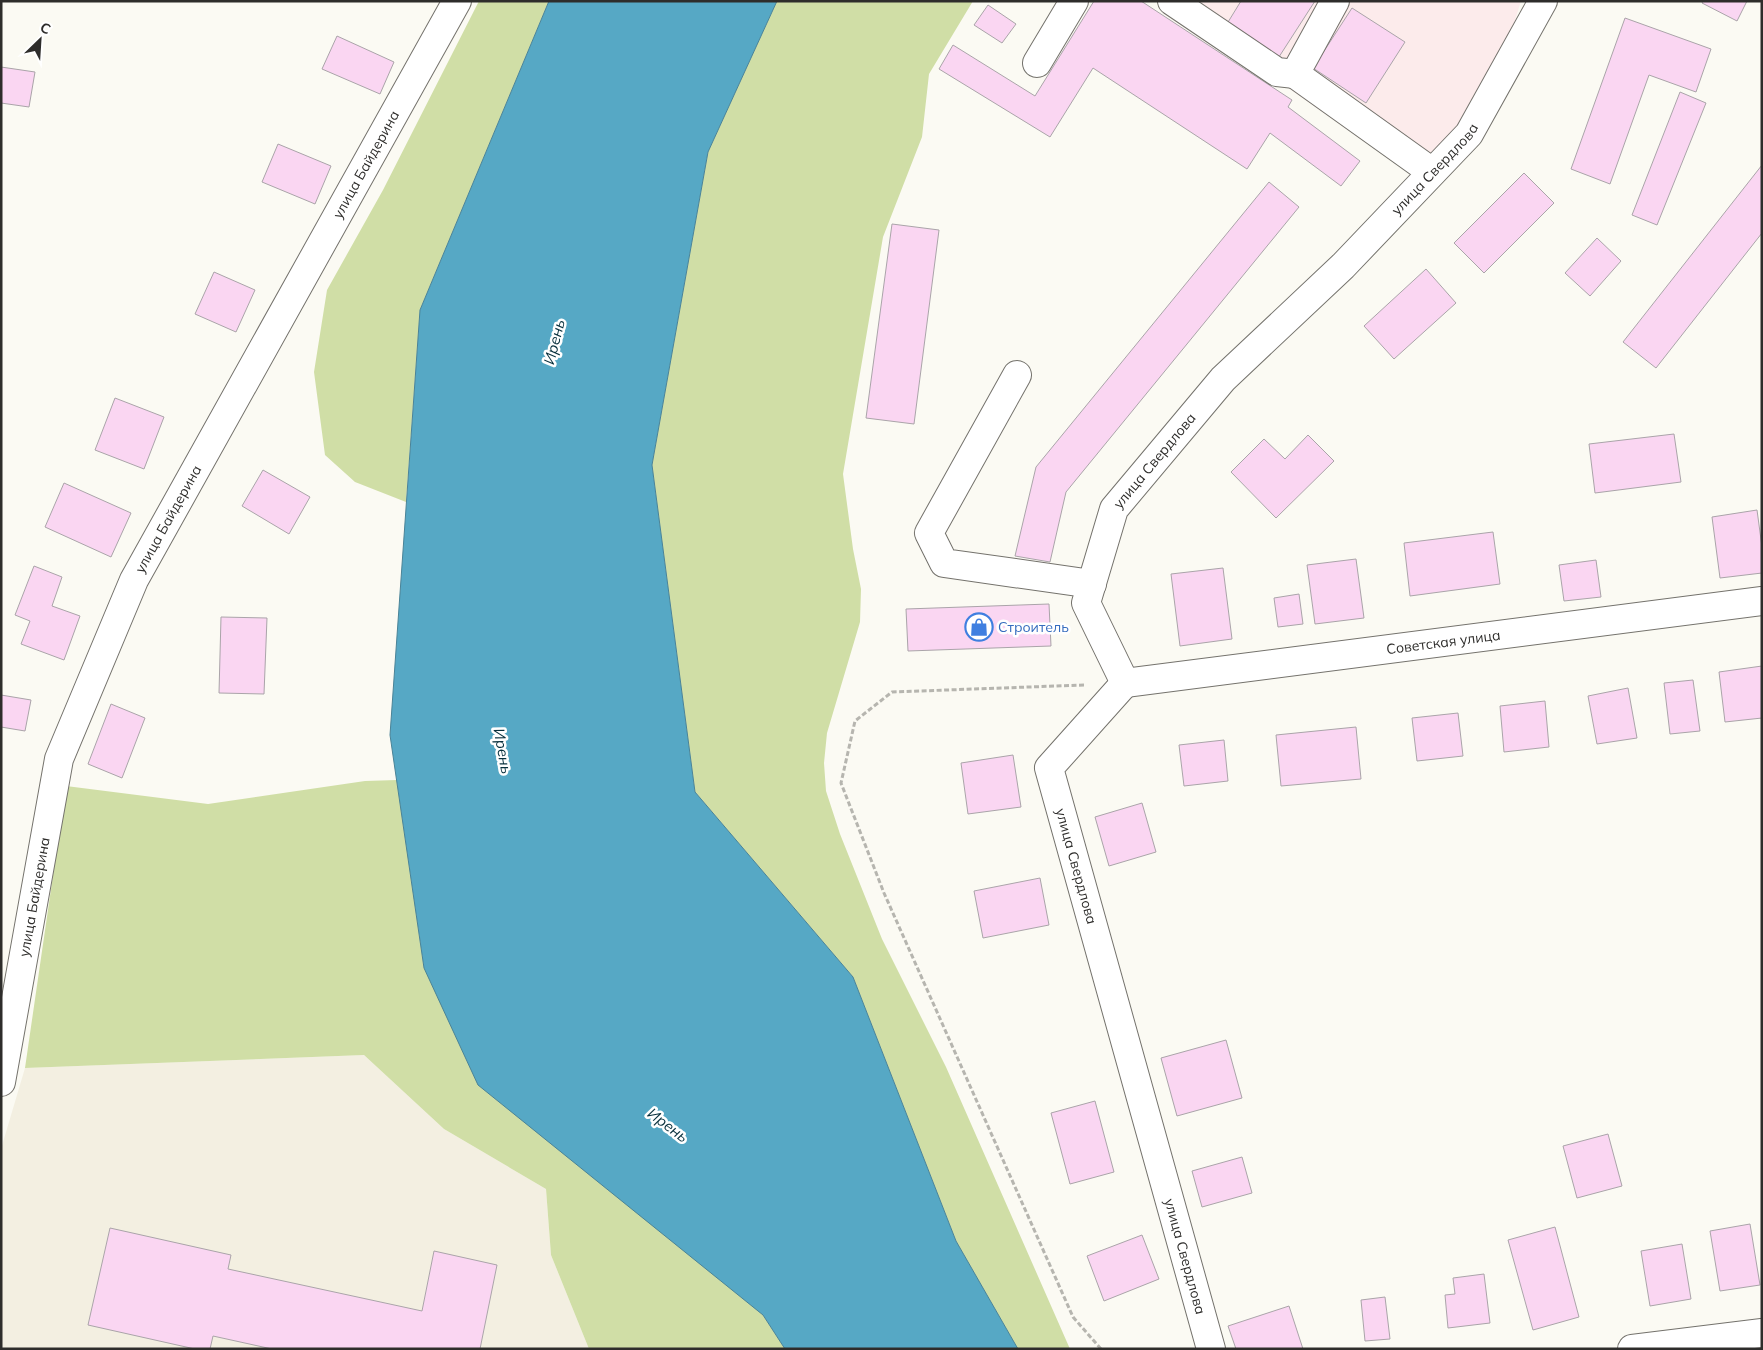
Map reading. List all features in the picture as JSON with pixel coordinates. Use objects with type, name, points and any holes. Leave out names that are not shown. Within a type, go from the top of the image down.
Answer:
[{"type":"street","name":"улица Байдерина","points":[[2,1080],[59,759],[134,580],[458,1]]},
{"type":"street","points":[[1037,62],[1074,1]]},
{"type":"street","points":[[1172,1],[1277,72],[1295,74],[1432,172]]},
{"type":"street","points":[[1295,74],[1335,1]]},
{"type":"street","name":"улица Свердлова","points":[[1211,1349],[1049,768],[1124,683],[1086,603],[1114,509],[1223,379],[1343,266],[1469,134],[1543,1]]},
{"type":"street","points":[[1017,375],[929,533],[944,563],[1092,584]]},
{"type":"street","name":"Советская улица","points":[[1124,683],[1762,601]]},
{"type":"street","points":[[1642,1348],[1762,1333]]},
{"type":"path","points":[[1101,1349],[1073,1317],[884,893],[841,783],[855,721],[892,692],[1124,683]]},
{"type":"shaded area","points":[[1165,1],[1521,1],[1512,30],[1456,129],[1413,176]]},
{"type":"shaded area","points":[[364,1055],[444,1129],[546,1189],[551,1255],[589,1349],[1,1349],[1,1149],[25,1068]]},
{"type":"green space","points":[[479,1],[549,1],[420,310],[406,502],[355,482],[325,455],[314,372],[327,290],[383,190]]},
{"type":"green space","points":[[777,1],[973,1],[929,74],[922,137],[883,237],[843,474],[853,549],[861,589],[860,622],[827,733],[824,763],[826,791],[840,834],[882,939],[946,1067],[1070,1349],[1018,1349],[956,1241],[853,977],[695,792],[652,465],[708,152]]},
{"type":"green space","points":[[397,780],[424,968],[763,1315],[785,1349],[589,1349],[551,1255],[546,1189],[444,1129],[364,1055],[25,1068],[66,786],[208,804],[365,781]]},
{"type":"water","name":"Ирень","points":[[549,1],[777,1],[708,152],[652,465],[695,792],[853,977],[956,1241],[1018,1349],[785,1349],[763,1315],[478,1085],[424,968],[390,735],[420,310]]},
{"type":"building","points":[[1094,1],[1141,1],[1292,100],[1288,107],[1360,161],[1341,186],[1270,133],[1247,169],[1093,68],[1050,137],[939,69],[953,45],[1035,96]]},
{"type":"building","points":[[1241,1],[1315,1],[1277,60],[1225,27]]},
{"type":"building","points":[[1703,1],[1747,1],[1737,21],[1702,3]]},
{"type":"building","points":[[988,5],[1016,24],[1002,43],[974,25]]},
{"type":"building","points":[[1352,8],[1405,42],[1366,103],[1313,68]]},
{"type":"building","points":[[1625,18],[1711,49],[1696,92],[1649,75],[1610,184],[1571,169]]},
{"type":"building","points":[[337,36],[394,62],[380,94],[322,69]]},
{"type":"building","points":[[1,67],[35,72],[29,107],[1,103]]},
{"type":"building","points":[[1680,92],[1706,103],[1657,225],[1632,215]]},
{"type":"building","points":[[278,144],[331,166],[315,204],[262,182]]},
{"type":"building","points":[[1762,165],[1762,233],[1656,368],[1623,342]]},
{"type":"building","points":[[1524,173],[1554,203],[1484,273],[1454,243]]},
{"type":"building","points":[[1269,182],[1299,207],[1066,492],[1050,562],[1015,556],[1036,467]]},
{"type":"building","points":[[892,224],[939,230],[914,424],[866,418]]},
{"type":"building","points":[[1597,238],[1621,261],[1590,296],[1565,273]]},
{"type":"building","points":[[1426,269],[1456,303],[1394,359],[1364,326]]},
{"type":"building","points":[[214,272],[255,290],[236,332],[195,314]]},
{"type":"building","points":[[115,398],[164,417],[144,469],[95,450]]},
{"type":"building","points":[[1674,434],[1681,482],[1595,493],[1589,444]]},
{"type":"building","points":[[1308,435],[1334,461],[1276,518],[1231,472],[1264,439],[1285,459]]},
{"type":"building","points":[[263,470],[310,497],[289,534],[242,506]]},
{"type":"building","points":[[64,483],[131,513],[111,557],[45,527]]},
{"type":"building","points":[[1757,510],[1762,547],[1762,573],[1720,578],[1712,517]]},
{"type":"building","points":[[1493,532],[1500,584],[1410,596],[1404,543]]},
{"type":"building","points":[[1356,559],[1364,618],[1315,624],[1307,565]]},
{"type":"building","points":[[1596,560],[1601,597],[1564,601],[1559,565]]},
{"type":"building","points":[[34,566],[62,577],[52,606],[80,616],[64,660],[21,644],[30,621],[15,615]]},
{"type":"building","points":[[1223,568],[1232,639],[1180,646],[1171,574]]},
{"type":"building","points":[[1299,594],[1303,624],[1278,627],[1274,598]]},
{"type":"building","name":"Строитель","points":[[1049,604],[1051,646],[908,651],[906,609]]},
{"type":"building","points":[[221,617],[267,618],[264,694],[219,693]]},
{"type":"building","points":[[1762,666],[1762,718],[1725,722],[1719,672]]},
{"type":"building","points":[[1693,680],[1700,731],[1670,734],[1664,683]]},
{"type":"building","points":[[1628,688],[1637,738],[1597,744],[1588,696]]},
{"type":"building","points":[[1,695],[31,700],[25,731],[1,727]]},
{"type":"building","points":[[1545,701],[1549,747],[1504,752],[1500,706]]},
{"type":"building","points":[[111,704],[145,718],[122,778],[88,764]]},
{"type":"building","points":[[1458,713],[1463,756],[1417,761],[1412,718]]},
{"type":"building","points":[[1356,727],[1361,779],[1281,786],[1276,735]]},
{"type":"building","points":[[1224,740],[1228,781],[1184,786],[1179,745]]},
{"type":"building","points":[[1013,755],[1021,807],[968,814],[961,763]]},
{"type":"building","points":[[1142,803],[1156,852],[1109,866],[1095,817]]},
{"type":"building","points":[[1040,878],[1049,925],[983,938],[974,891]]},
{"type":"building","points":[[1226,1040],[1242,1098],[1177,1116],[1161,1058]]},
{"type":"building","points":[[1095,1101],[1114,1172],[1070,1184],[1051,1113]]},
{"type":"building","points":[[1608,1134],[1622,1186],[1577,1198],[1563,1146]]},
{"type":"building","points":[[1242,1157],[1252,1193],[1202,1207],[1192,1171]]},
{"type":"building","points":[[1750,1224],[1760,1285],[1720,1291],[1710,1231]]},
{"type":"building","points":[[1555,1227],[1579,1317],[1533,1330],[1508,1240]]},
{"type":"building","points":[[110,1228],[231,1255],[228,1269],[422,1311],[434,1251],[497,1265],[480,1349],[272,1349],[213,1336],[210,1349],[195,1349],[88,1325]]},
{"type":"building","points":[[1142,1235],[1159,1279],[1104,1301],[1087,1256]]},
{"type":"building","points":[[1682,1244],[1691,1299],[1650,1306],[1641,1251]]},
{"type":"building","points":[[1484,1274],[1490,1323],[1448,1328],[1445,1295],[1455,1294],[1453,1278]]},
{"type":"building","points":[[1385,1297],[1390,1339],[1365,1341],[1361,1300]]},
{"type":"building","points":[[1289,1306],[1303,1349],[1236,1349],[1228,1326]]},
{"type":"place","name":"Строитель","points":[[979,627]]}]
